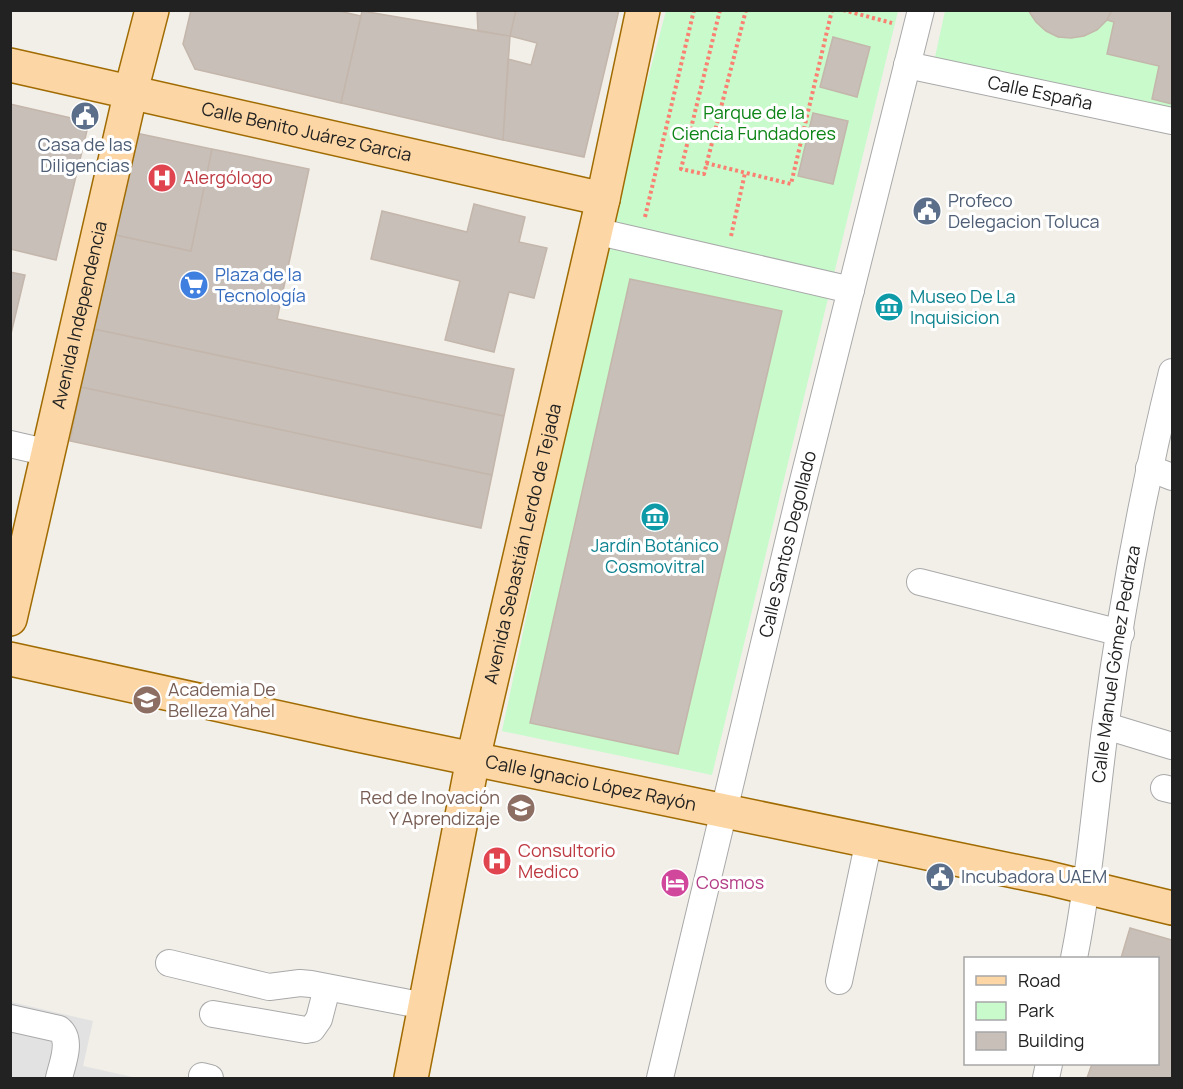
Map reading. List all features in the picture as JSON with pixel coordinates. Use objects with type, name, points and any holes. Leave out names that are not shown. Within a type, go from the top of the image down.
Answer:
[{"type":"main road","name":"Avenida Independencia","points":[[10,619],[131,92],[152,10]]},
{"type":"main road","name":"Avenida Sebastián Lerdo de Tejada","points":[[411,1078],[473,759],[603,200],[643,10]]},
{"type":"main road","name":"Calle Benito Juárez Garcia","points":[[10,65],[603,200]]},
{"type":"main road","name":"Calle Ignacio López Rayón","points":[[10,659],[473,759],[1086,886],[1173,908]]},
{"type":"street","name":"Calle Santos Degollado","points":[[666,1077],[723,810],[919,20]]},
{"type":"street","name":"Calle España","points":[[907,64],[1173,122]]},
{"type":"street","points":[[595,231],[851,290]]},
{"type":"street","name":"Calle Manuel Gómez Pedraza","points":[[1074,957],[1121,633],[1149,468],[1173,372]]},
{"type":"street","points":[[10,444],[49,453]]},
{"type":"street","points":[[1149,468],[1173,477]]},
{"type":"street","points":[[920,582],[1121,633]]},
{"type":"street","points":[[1106,726],[1173,746]]},
{"type":"street","points":[[839,981],[868,840]]},
{"type":"street","points":[[169,963],[269,987],[300,983],[425,1006]]},
{"type":"street","points":[[213,1014],[306,1030],[312,1029],[319,1019],[327,988]]},
{"type":"street","points":[[10,1018],[59,1029],[64,1033],[67,1038],[59,1078]]},
{"type":"path","points":[[639,241],[694,10]]},
{"type":"path","points":[[720,10],[681,169],[704,174],[746,10]]},
{"type":"path","points":[[706,163],[791,184],[832,10]]},
{"type":"path","points":[[843,10],[919,20]]},
{"type":"path","points":[[730,240],[745,173]]},
{"type":"green space","name":"Parque de la Ciencia Fundadores","points":[[666,11],[898,11],[712,775],[502,731],[614,205]]},
{"type":"green space","points":[[945,11],[1172,11],[1172,111],[935,57]]},
{"type":"shaded area","points":[[11,1002],[93,1021],[83,1066],[137,1078],[11,1078]]},
{"type":"building","points":[[191,10],[335,10],[361,16],[341,103],[195,69],[183,44]]},
{"type":"building","points":[[477,10],[516,10],[510,36],[478,31]]},
{"type":"building","points":[[516,10],[619,10],[584,157],[503,140],[508,59],[531,65],[537,43],[510,36]]},
{"type":"building","points":[[1028,10],[1112,10],[1107,20],[1097,30],[1084,36],[1071,38],[1058,37],[1046,31]]},
{"type":"building","points":[[1112,10],[1172,10],[1172,104],[1152,99],[1159,66],[1107,54],[1114,22],[1107,20]]},
{"type":"building","points":[[362,11],[510,36],[503,140],[341,103]]},
{"type":"building","points":[[833,37],[870,47],[857,97],[820,87]]},
{"type":"building","points":[[10,104],[89,122],[56,260],[10,249]]},
{"type":"building","points":[[813,113],[848,121],[833,184],[798,176]]},
{"type":"building","points":[[136,133],[212,149],[191,251],[115,235]]},
{"type":"building","name":"Plaza de la Tecnología","points":[[212,149],[309,169],[277,319],[514,369],[504,416],[94,329],[115,235],[191,251]]},
{"type":"building","points":[[474,204],[525,217],[519,242],[547,248],[534,298],[509,292],[494,352],[445,340],[460,281],[371,259],[382,211],[467,232]]},
{"type":"building","points":[[10,272],[25,275],[10,338]]},
{"type":"building","name":"Jardín Botánico Cosmovitral","points":[[630,279],[782,311],[678,754],[530,723]]},
{"type":"building","points":[[94,329],[504,416],[492,475],[81,387]]},
{"type":"building","points":[[81,387],[492,475],[481,528],[70,441]]},
{"type":"building","points":[[1130,928],[1172,940],[1172,1078],[1087,1078],[1092,1065],[1159,1065],[1159,957],[1121,957]]},
{"type":"place","name":"Casa de las Diligencias","points":[[85,116]]},
{"type":"place","name":"Alergólogo","points":[[162,178]]},
{"type":"place","name":"Profeco Delegacion Toluca","points":[[927,211]]},
{"type":"place","name":"Plaza de la Tecnología","points":[[194,285]]},
{"type":"place","name":"Museo De La Inquisicion","points":[[889,307]]},
{"type":"place","name":"Jardín Botánico Cosmovitral","points":[[655,517]]},
{"type":"place","name":"Academia De Belleza Yahel","points":[[147,700]]},
{"type":"place","name":"Red de Inovación Y Aprendizaje","points":[[521,808]]},
{"type":"place","name":"Consultorio Medico","points":[[497,861]]},
{"type":"place","name":"Incubadora UAEM","points":[[940,877]]},
{"type":"place","name":"Cosmos","points":[[675,883]]}]
